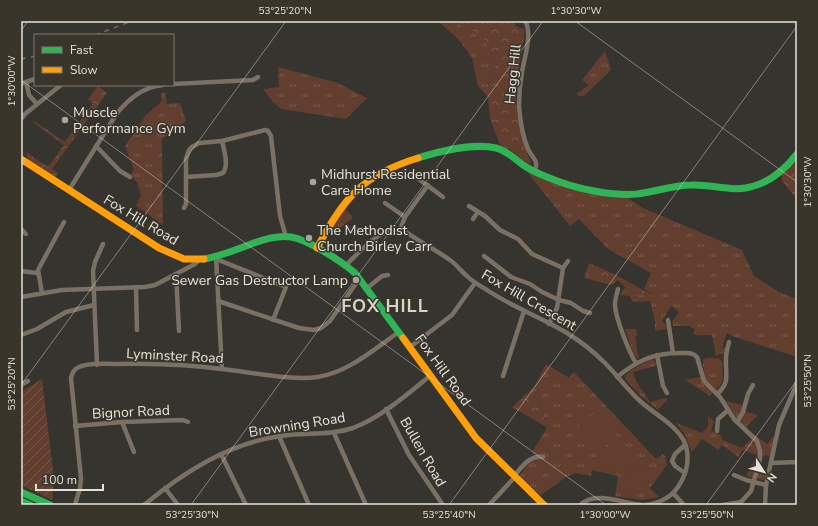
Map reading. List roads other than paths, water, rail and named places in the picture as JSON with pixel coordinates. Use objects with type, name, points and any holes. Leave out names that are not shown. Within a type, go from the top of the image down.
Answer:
[{"type":"main road","points":[[317,248],[339,210],[352,195],[380,174],[412,160],[444,152],[484,147],[498,148],[510,153],[529,168],[564,183],[624,194],[640,194],[677,186],[691,185],[736,189],[746,188],[763,183],[772,178],[788,165],[797,154]]},
{"type":"main road","name":"Fox Hill Road","points":[[21,159],[169,254],[184,259],[216,258],[247,244],[268,239],[286,237],[304,240],[346,265],[359,279],[410,346],[476,438],[544,505]]},
{"type":"main road","points":[[21,492],[48,505]]},
{"type":"main road","points":[[21,501],[30,505]]},
{"type":"street","points":[[527,23],[532,21]]},
{"type":"street","name":"Hagg Hill","points":[[527,23],[527,48],[522,72],[519,104],[524,138],[528,149],[537,164],[537,168],[534,170]]},
{"type":"street","points":[[174,84],[253,80],[258,77]]},
{"type":"street","points":[[34,79],[23,83],[29,95],[38,104]]},
{"type":"street","points":[[21,119],[25,114],[60,86]]},
{"type":"street","points":[[69,190],[117,113],[133,97],[147,88],[158,86]]},
{"type":"street","points":[[184,208],[186,204],[186,159],[189,150],[192,147],[199,142],[222,141],[262,130],[268,131],[270,133],[280,216],[286,237]]},
{"type":"street","points":[[186,177],[216,175],[223,173],[226,168],[226,162],[222,141]]},
{"type":"street","points":[[96,146],[120,171],[130,177]]},
{"type":"street","points":[[412,174],[443,197]]},
{"type":"street","points":[[346,265],[381,234],[392,230],[400,230],[405,217],[428,185]]},
{"type":"street","points":[[385,203],[405,217]]},
{"type":"street","points":[[469,206],[488,218],[500,230],[518,239],[532,254],[563,268]]},
{"type":"street","points":[[473,219],[478,212]]},
{"type":"street","points":[[42,293],[37,273],[64,222]]},
{"type":"street","points":[[21,229],[26,234]]},
{"type":"street","name":"Fox Hill Crescent","points":[[400,230],[406,232],[451,260],[475,283],[503,300],[567,333],[595,354],[639,399],[676,431],[685,445]]},
{"type":"street","points":[[97,365],[93,268],[103,244]]},
{"type":"street","points":[[484,256],[497,263],[511,277],[530,284],[542,292],[559,300],[571,303],[582,313],[590,313]]},
{"type":"street","points":[[222,369],[216,258],[286,287],[273,320]]},
{"type":"street","points":[[21,297],[62,290],[136,288],[155,285],[195,264],[200,259]]},
{"type":"street","points":[[549,324],[557,308],[563,268],[568,261]]},
{"type":"street","points":[[21,271],[37,273]]},
{"type":"street","points":[[176,274],[179,331]]},
{"type":"street","points":[[366,289],[382,276],[388,275]]},
{"type":"street","points":[[218,301],[273,320],[308,330],[320,328],[330,321],[359,279]]},
{"type":"street","points":[[410,346],[452,315],[475,283]]},
{"type":"street","points":[[136,288],[137,330]]},
{"type":"street","points":[[618,289],[615,302],[616,312],[636,364]]},
{"type":"street","points":[[21,335],[37,329],[66,312],[94,305]]},
{"type":"street","points":[[503,376],[524,311]]},
{"type":"street","points":[[668,320],[673,353]]},
{"type":"street","name":"Lyminster Road","points":[[75,505],[81,484],[71,375],[73,371],[79,367],[146,364],[222,369],[308,378],[325,376],[344,369],[399,332]]},
{"type":"street","points":[[717,394],[723,388],[726,380],[726,357],[728,342]]},
{"type":"street","points":[[617,377],[636,364],[657,355],[673,353],[688,353],[695,355],[699,360],[704,381],[717,394],[737,422],[759,445],[760,459],[751,491],[745,499],[736,503],[723,505]]},
{"type":"street","points":[[657,355],[663,386],[667,393]]},
{"type":"street","points":[[720,356],[726,357]]},
{"type":"street","name":"Browning Road","points":[[144,505],[165,488],[192,470],[221,454],[250,442],[294,434],[334,433],[360,425],[386,410],[430,375]]},
{"type":"street","points":[[21,385],[28,381]]},
{"type":"street","points":[[765,505],[766,485],[780,425],[797,383]]},
{"type":"street","points":[[737,422],[743,412],[748,394],[753,384]]},
{"type":"street","name":"Bullen Road","points":[[386,410],[409,455],[443,505]]},
{"type":"street","points":[[717,431],[718,419],[728,410]]},
{"type":"street","name":"Bignor Road","points":[[75,426],[122,422],[183,420],[188,422]]},
{"type":"street","points":[[122,422],[134,452]]},
{"type":"street","points":[[334,433],[366,505]]},
{"type":"street","points":[[279,436],[308,505]]},
{"type":"street","points":[[580,505],[583,502],[594,498],[643,505],[656,503],[673,493],[682,482],[685,473],[688,458],[685,445],[675,454],[672,461],[675,466],[685,473]]},
{"type":"street","points":[[221,454],[246,505]]},
{"type":"street","points":[[489,505],[529,460],[536,456],[542,457]]},
{"type":"street","points":[[771,463],[797,462]]},
{"type":"street","points":[[734,475],[766,485]]},
{"type":"street","points":[[165,488],[178,505]]},
{"type":"street","points":[[673,493],[684,505]]},
{"type":"railway","points":[[98,34],[132,21]]},
{"type":"railway","points":[[21,59],[34,56]]},
{"type":"place","name":"Muscle Performance Gym","points":[[65,120]]},
{"type":"place","name":"Midhurst Residential Care Home","points":[[313,182]]},
{"type":"place","name":"The Methodist Church Birley Carr","points":[[309,238]]},
{"type":"place","name":"Sewer Gas Destructor Lamp","points":[[356,280]]},
{"type":"district","name":"FOX HILL","points":[[385,306]]}]
